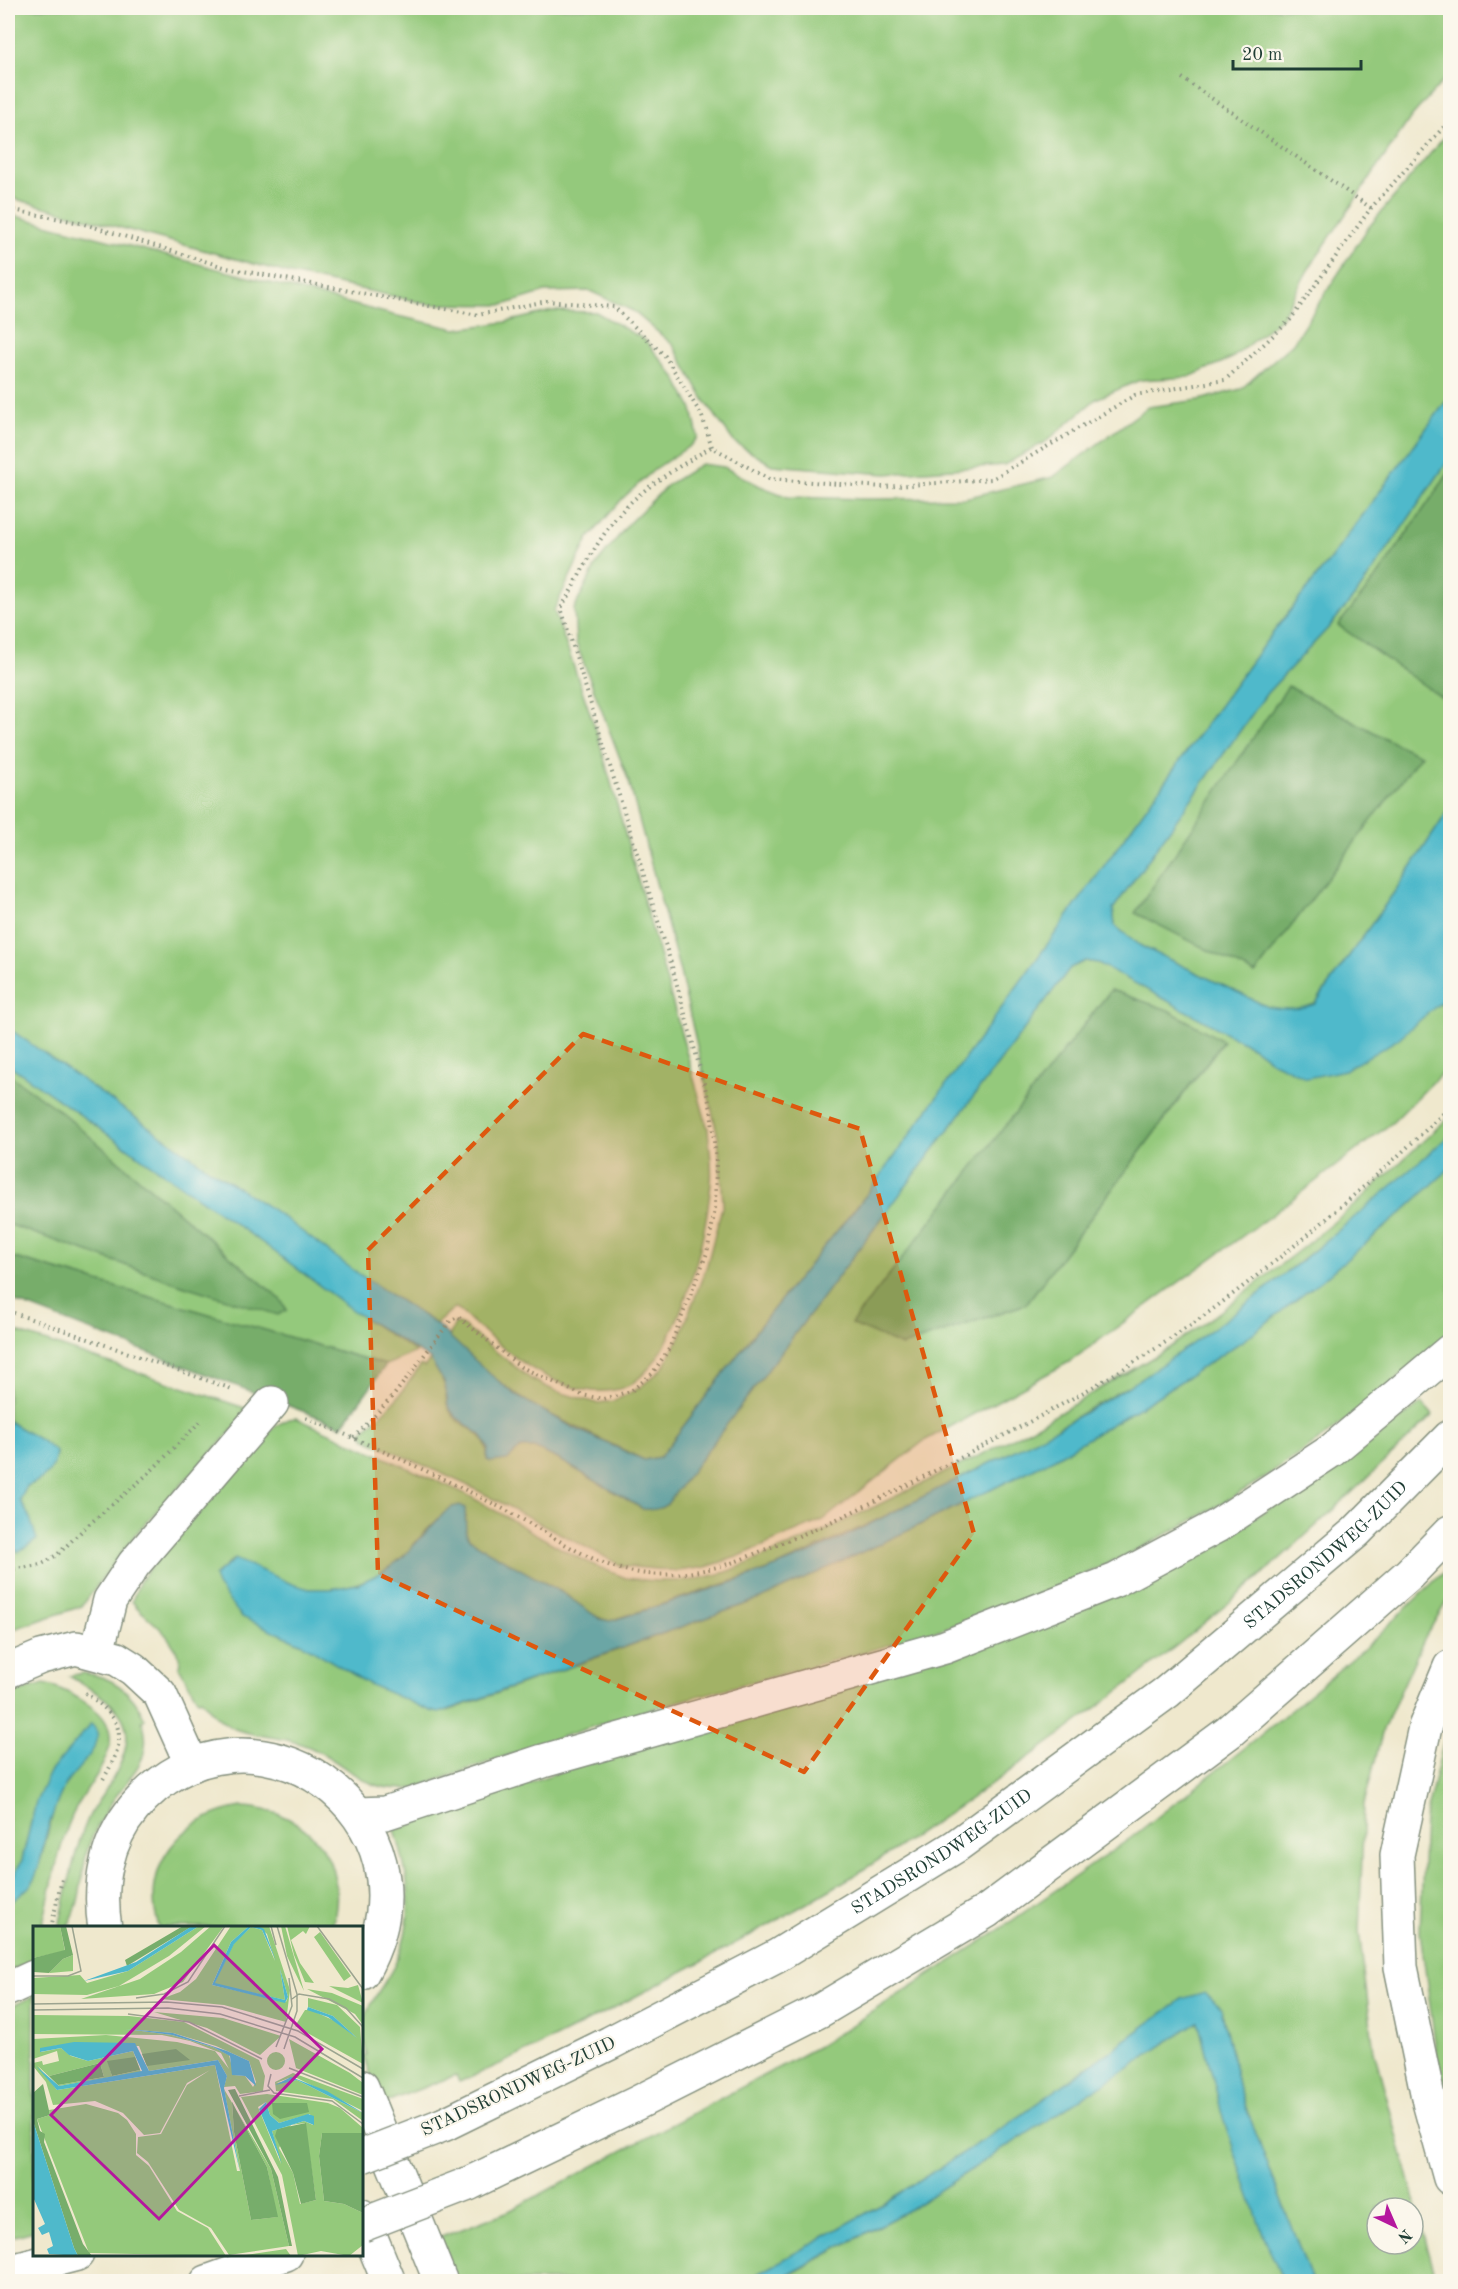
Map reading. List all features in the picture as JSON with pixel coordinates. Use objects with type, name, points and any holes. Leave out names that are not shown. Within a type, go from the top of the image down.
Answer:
[{"type":"main road","points":[[358,1814],[385,1813],[543,1761],[945,1647],[1116,1580],[1217,1526],[1330,1451],[1450,1351]]},
{"type":"main road","points":[[97,1652],[110,1600],[128,1573],[272,1403]]},
{"type":"main road","name":"STADSRONDWEG-ZUID","points":[[363,2156],[445,2124],[610,2043],[777,1956],[956,1846],[1167,1692],[1356,1532],[1450,1437]]},
{"type":"main road","points":[[363,2225],[468,2184],[637,2103],[821,2010],[987,1911],[1229,1732],[1409,1574],[1450,1532]]},
{"type":"main road","points":[[8,1671],[76,1648],[117,1659],[133,1669],[160,1694],[192,1765]]},
{"type":"main road","points":[[1450,1667],[1425,1727],[1397,1854],[1401,1967],[1429,2102],[1450,2178]]},
{"type":"main road","points":[[105,1926],[102,1892],[110,1850],[118,1831],[144,1797],[160,1783],[192,1765],[219,1758],[264,1757],[286,1762],[326,1782],[344,1797],[358,1814],[371,1836],[384,1884],[384,1910],[379,1934],[363,1971]]},
{"type":"main road","points":[[8,1989],[33,1977]]},
{"type":"main road","points":[[363,2089],[441,2282]]},
{"type":"main road","points":[[363,2218],[389,2282]]},
{"type":"main road","points":[[8,2272],[69,2256]]},
{"type":"main road","points":[[207,2282],[280,2256]]},
{"type":"path","points":[[1182,78],[1371,208]]},
{"type":"path","points":[[8,209],[81,223],[227,268],[478,315],[547,301],[614,307],[665,356],[702,416],[712,447],[769,479],[883,487],[992,479],[1135,395],[1225,380],[1290,320],[1371,208],[1450,120]]},
{"type":"path","points":[[354,1438],[394,1395],[451,1320],[458,1317],[521,1367],[582,1395],[603,1399],[631,1391],[652,1374],[669,1348],[707,1253],[715,1209],[716,1162],[711,1109],[667,952],[561,608],[596,548],[622,511],[656,482],[712,447]]},
{"type":"path","points":[[272,1403],[412,1463],[598,1560],[628,1571],[655,1575],[688,1574],[725,1565],[813,1530],[874,1502],[1051,1410],[1163,1344],[1213,1309],[1354,1197],[1450,1107]]},
{"type":"path","points":[[8,1311],[235,1390],[228,1396]]},
{"type":"path","points":[[8,1570],[40,1565],[57,1555],[149,1473],[205,1418]]},
{"type":"path","points":[[41,1658],[63,1682],[102,1705],[117,1723],[119,1740],[113,1762],[96,1790]]},
{"type":"path","points":[[51,1926],[63,1876]]},
{"type":"highlighted area","points":[[583,1034],[860,1129],[974,1534],[804,1772],[378,1574],[368,1250]]},
{"type":"green space","points":[[8,8],[1450,8],[1450,73],[1411,117],[1308,270],[1282,317],[1232,358],[1189,377],[1140,380],[1096,399],[1047,441],[1004,465],[886,474],[772,465],[734,442],[705,401],[673,345],[633,311],[590,291],[545,292],[503,305],[429,304],[291,274],[8,197]]},
{"type":"green space","points":[[1450,130],[1450,396],[1332,557],[1265,643],[867,1194],[762,1323],[660,1457],[644,1460],[533,1406],[490,1375],[449,1337],[455,1323],[463,1326],[531,1379],[555,1391],[597,1403],[614,1401],[639,1388],[662,1369],[680,1337],[707,1265],[723,1203],[718,1137],[680,972],[629,782],[576,643],[574,609],[596,565],[629,523],[669,484],[701,464],[724,467],[760,486],[788,497],[965,498],[1053,477],[1148,407],[1199,400],[1241,389],[1293,343],[1368,228]]},
{"type":"green space","points":[[8,214],[393,315],[456,329],[506,322],[552,311],[596,312],[645,340],[675,377],[692,409],[698,437],[691,445],[655,469],[622,499],[588,539],[554,610],[597,733],[708,1129],[711,1156],[708,1206],[697,1262],[688,1291],[664,1346],[650,1367],[633,1383],[614,1390],[593,1391],[554,1380],[518,1360],[455,1307],[436,1324],[357,1273],[276,1212],[209,1169],[8,1028]]},
{"type":"green space","points":[[1450,458],[1450,471],[1377,577],[1338,625],[1445,700],[1450,698],[1450,808],[1400,884],[1315,1004],[1291,1011],[1268,1007],[1141,946],[1115,926],[1113,909],[1267,693],[1330,626],[1358,592]],"holes":[[[1396,744],[1420,755],[1255,974]]]},
{"type":"green space","points":[[1450,471],[1450,698],[1445,700],[1338,625],[1377,577]]},
{"type":"green space","points":[[1288,686],[1421,755],[1255,974],[1135,913]]},
{"type":"green space","points":[[1085,961],[1098,963],[1124,975],[1254,1048],[1273,1062],[1440,1004],[1450,994],[1450,1065],[1393,1122],[1273,1214],[1069,1362],[924,1441],[823,1520],[737,1557],[706,1567],[678,1571],[622,1566],[469,1486],[366,1439],[362,1432],[395,1401],[421,1365],[424,1367],[431,1359],[444,1384],[448,1407],[452,1415],[483,1440],[487,1460],[507,1460],[521,1448],[534,1448],[560,1460],[643,1509],[661,1508],[667,1504],[1070,968]],"holes":[[[1111,990],[1168,1010],[1223,1042],[1026,1304],[902,1346],[851,1324]]]},
{"type":"green space","points":[[1111,990],[1168,1010],[1223,1041],[1026,1304],[902,1346],[851,1324]]},
{"type":"green space","points":[[8,1064],[267,1246],[356,1313],[416,1352],[386,1365],[8,1256],[8,1224],[185,1286],[287,1310],[280,1299],[61,1112],[8,1074]]},
{"type":"green space","points":[[8,1074],[61,1112],[280,1299],[287,1310],[278,1315],[185,1286],[8,1224]]},
{"type":"green space","points":[[1450,1116],[1450,1135],[1377,1200],[1224,1322],[1144,1377],[1043,1436],[883,1517],[776,1567],[610,1621],[596,1616],[565,1594],[476,1545],[466,1533],[466,1516],[452,1507],[400,1559],[380,1573],[358,1583],[334,1589],[310,1589],[280,1581],[232,1560],[214,1576],[243,1617],[448,1711],[765,1597],[903,1533],[1055,1458],[1155,1398],[1244,1340],[1322,1280],[1398,1216],[1450,1168],[1450,1332],[1355,1413],[1259,1481],[1193,1520],[1091,1572],[1005,1607],[900,1642],[633,1714],[550,1740],[415,1788],[396,1789],[366,1781],[329,1757],[298,1743],[243,1732],[225,1723],[201,1699],[198,1700],[179,1667],[181,1663],[170,1641],[132,1601],[140,1581],[164,1551],[275,1426],[296,1418],[466,1494],[569,1553],[626,1578],[689,1581],[727,1572],[816,1535],[981,1455],[1054,1416],[1167,1349],[1217,1314],[1358,1202]]},
{"type":"green space","points":[[8,1256],[386,1365],[342,1426],[8,1299]]},
{"type":"green space","points":[[8,1329],[251,1410],[138,1531],[82,1606],[8,1631],[8,1541],[18,1552],[30,1518],[20,1500],[27,1486],[48,1474],[56,1452],[8,1421]]},
{"type":"green space","points":[[1422,1403],[1433,1415],[1336,1508],[1236,1597],[1116,1693],[949,1814],[789,1914],[591,2020],[459,2082],[456,2075],[381,2104],[364,2057],[367,2056],[363,2033],[367,2014],[394,1966],[406,1932],[407,1881],[395,1830],[1222,1537],[1342,1464]]},
{"type":"green space","points":[[1450,1566],[1450,1596],[1425,1637],[1383,1730],[1364,1804],[1359,1932],[1374,2051],[1414,2196],[1365,2196],[1365,2256],[1425,2256],[1425,2237],[1437,2281],[1312,2281],[1239,2089],[1221,2008],[1182,1999],[1012,2122],[881,2205],[745,2281],[457,2281],[436,2239],[509,2211],[819,2046],[987,1938],[1132,1837],[1256,1739],[1366,1647]]},
{"type":"green space","points":[[83,1673],[93,1675],[112,1682],[128,1693],[145,1719],[142,1721],[145,1746],[139,1766],[112,1802],[95,1830],[85,1858],[76,1908],[68,1926],[59,1926],[82,1834],[92,1810],[111,1782],[126,1744],[126,1730],[122,1717],[113,1706],[102,1696],[69,1676]]},
{"type":"green space","points":[[44,1684],[70,1693],[93,1708],[105,1720],[110,1734],[109,1747],[104,1761],[79,1803],[67,1829],[42,1926],[33,1926],[33,1960],[8,1972],[8,1904],[29,1886],[39,1866],[54,1809],[65,1784],[96,1745],[36,1802],[22,1860],[8,1881],[8,1698],[18,1692]]},
{"type":"green space","points":[[1450,1716],[1450,2109],[1437,2057],[1420,1932],[1425,1818]]},
{"type":"green space","points":[[242,1807],[266,1810],[287,1818],[319,1843],[329,1861],[335,1881],[336,1903],[332,1926],[159,1926],[154,1905],[155,1884],[170,1848],[184,1833],[220,1812]]},
{"type":"green space","points":[[33,1996],[33,2231],[8,2238],[8,2008]]},
{"type":"green space","points":[[1198,2021],[1236,2153],[1283,2281],[777,2282],[910,2209]]},
{"type":"water","points":[[1450,396],[1450,458],[1358,592],[1330,626],[1267,693],[1113,909],[1115,926],[1141,946],[1268,1007],[1292,1009],[1309,1006],[1315,1004],[1400,884],[1450,808],[1450,994],[1397,1040],[1345,1070],[1307,1078],[1273,1062],[1254,1048],[1098,963],[1085,961],[1070,968],[667,1504],[661,1507],[643,1509],[560,1460],[534,1448],[521,1448],[507,1460],[491,1462],[487,1460],[488,1448],[481,1435],[456,1417],[448,1407],[445,1384],[430,1359],[356,1313],[267,1246],[8,1064],[8,1028],[209,1169],[276,1212],[357,1273],[436,1324],[517,1396],[574,1428],[644,1460],[660,1457],[762,1323],[867,1194],[1265,643],[1332,557]]},
{"type":"water","points":[[1450,1135],[1450,1168],[1398,1216],[1322,1280],[1244,1340],[1155,1398],[1055,1458],[903,1533],[765,1597],[439,1713],[369,1684],[303,1644],[242,1617],[217,1586],[214,1576],[235,1559],[309,1589],[331,1589],[358,1584],[379,1574],[401,1559],[445,1512],[460,1505],[465,1508],[466,1532],[469,1539],[561,1592],[600,1619],[610,1621],[624,1617],[757,1574],[797,1559],[858,1530],[1044,1435],[1121,1391],[1186,1348],[1264,1290],[1340,1230]]},
{"type":"water","points":[[8,1421],[56,1452],[48,1474],[27,1486],[20,1500],[30,1518],[37,1540],[18,1552],[8,1541]]},
{"type":"water","points":[[91,1724],[97,1731],[97,1739],[89,1756],[61,1793],[44,1841],[36,1875],[29,1887],[8,1904],[8,1881],[22,1860],[36,1802],[50,1772]]},
{"type":"water","points":[[1205,1992],[1221,2008],[1239,2089],[1312,2281],[1283,2281],[1264,2237],[1224,2121],[1198,2021],[910,2209],[777,2281],[745,2281],[881,2205],[1012,2122],[1182,1999]]}]
